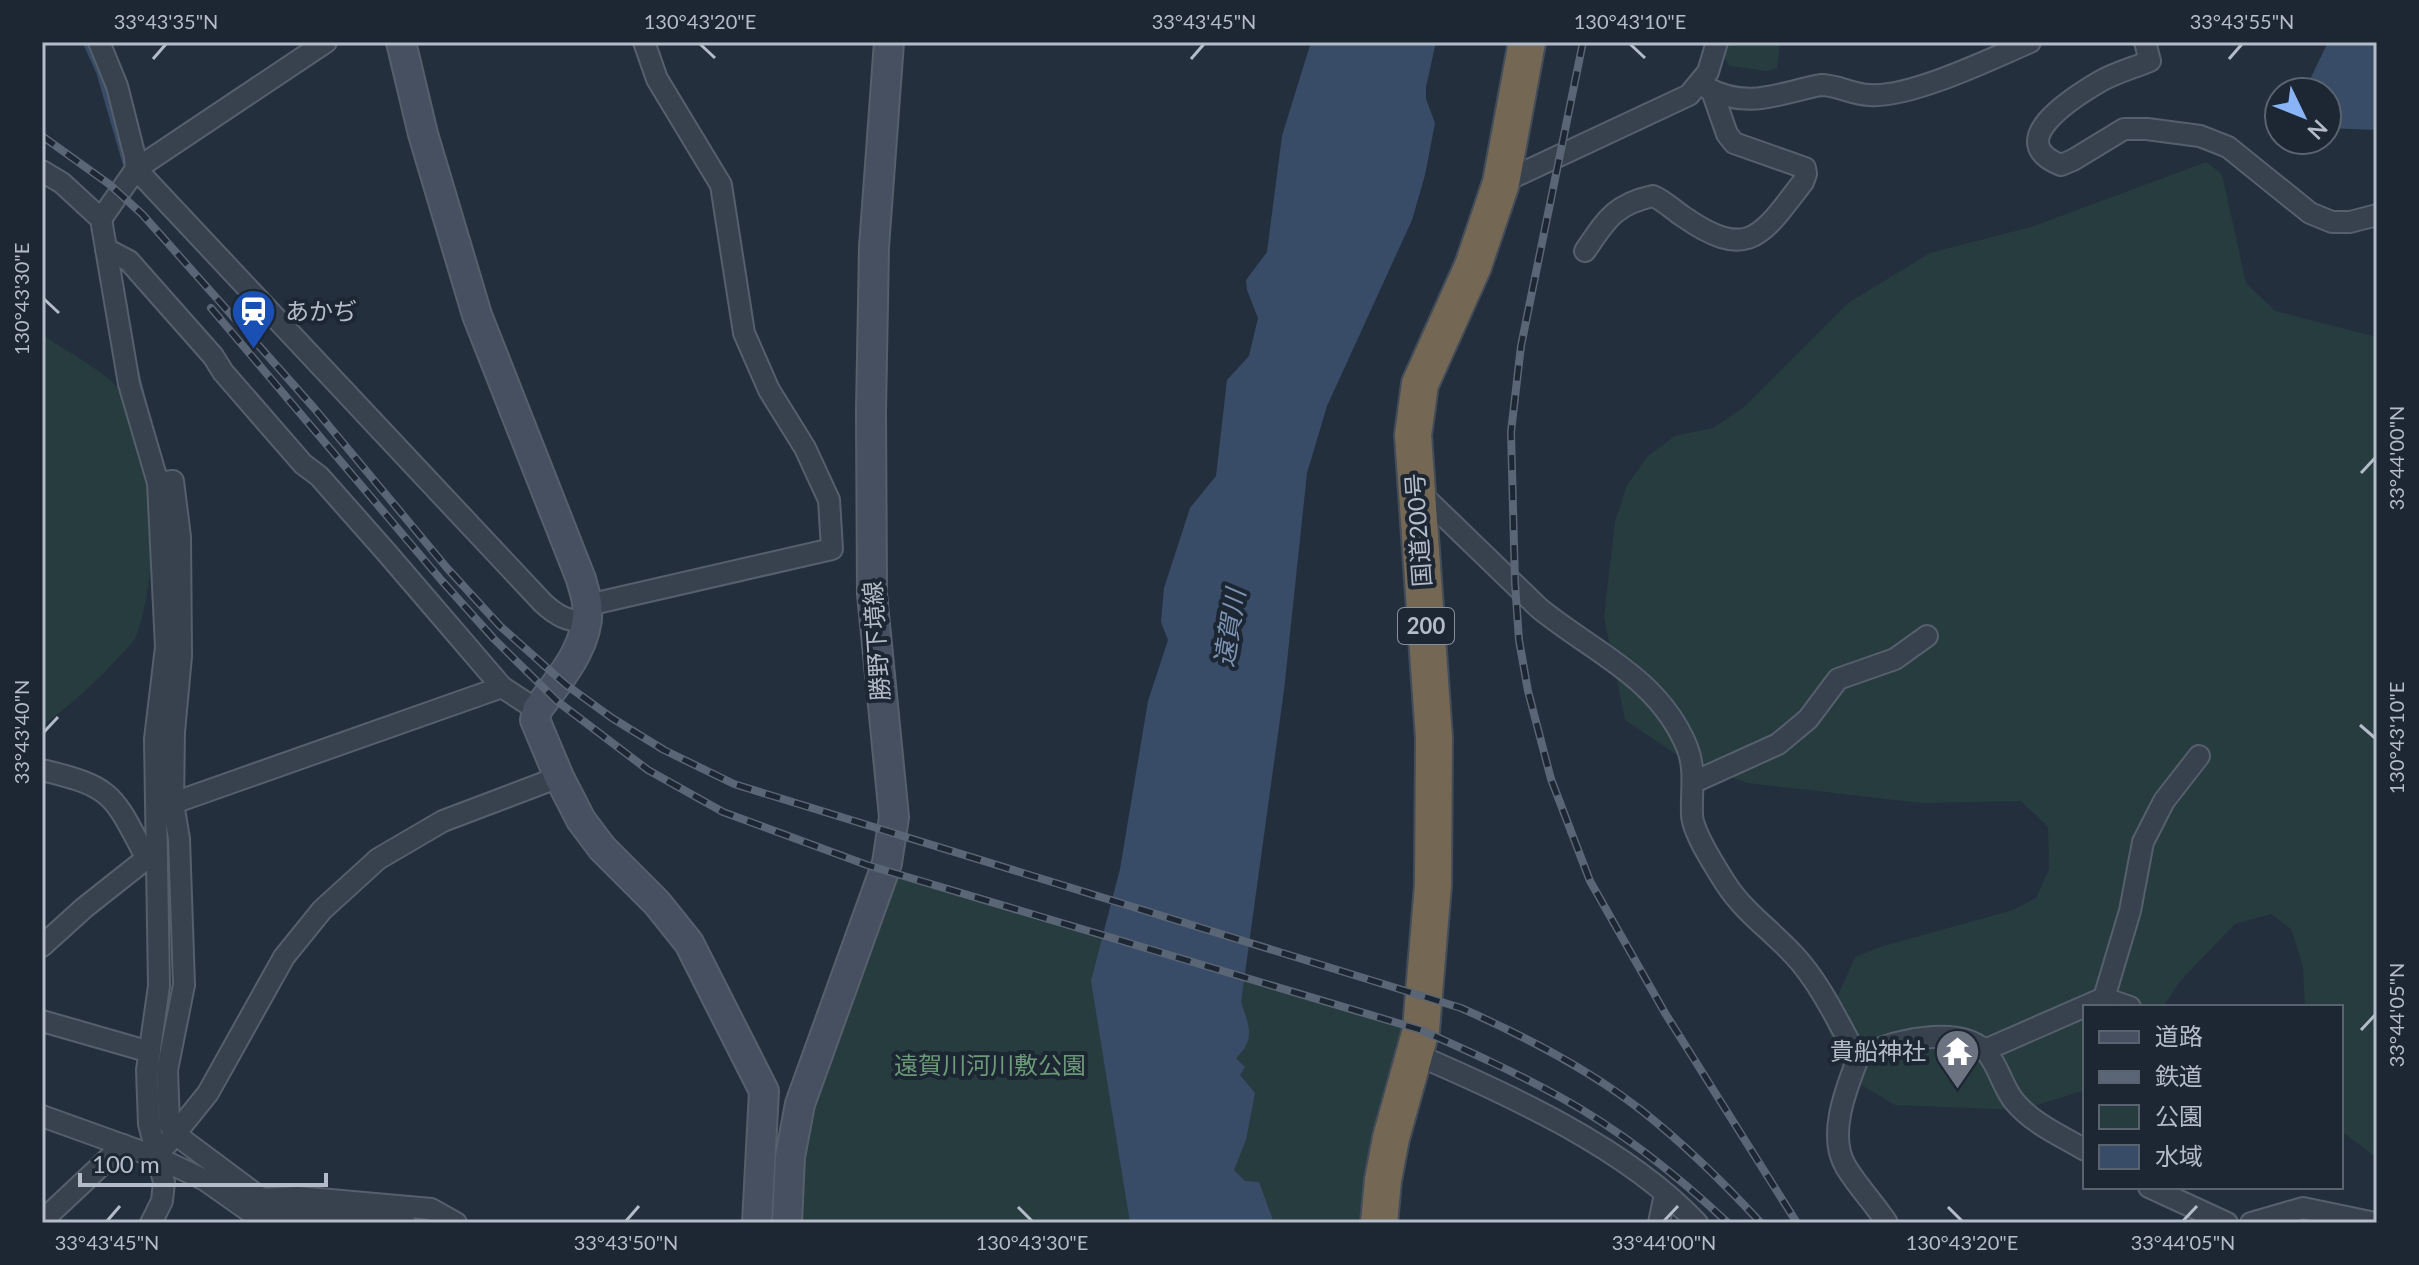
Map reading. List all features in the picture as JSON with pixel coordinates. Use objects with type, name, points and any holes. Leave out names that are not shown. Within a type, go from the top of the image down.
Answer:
[{"type":"highway","name":"国道200号","points":[[1379,1223],[1391,1138],[1421,1030],[1433,885],[1434,767],[1413,435],[1420,384],[1473,266],[1501,183],[1527,42]]},
{"type":"street","points":[[99,42],[117,86],[136,169],[543,603],[556,615],[570,621],[587,613],[832,549],[829,500],[805,448],[769,390],[744,333],[721,185],[657,79],[644,42]]},
{"type":"street","points":[[101,219],[136,169],[326,42]]},
{"type":"street","points":[[401,42],[423,134],[477,315],[581,579],[587,613],[579,647],[537,710],[535,720],[581,820],[602,848],[657,903],[689,943],[764,1091],[757,1223]]},
{"type":"street","name":"勝野下境線","points":[[787,1223],[790,1157],[800,1104],[887,863],[894,817],[872,594],[871,533],[874,247],[889,42]]},
{"type":"street","points":[[1585,251],[1613,212],[1653,196],[1686,219],[1718,235],[1737,240],[1752,239],[1765,230],[1803,182],[1805,168],[1734,143],[1727,134],[1706,88],[1717,42]]},
{"type":"street","points":[[1501,183],[1706,88],[1724,97],[1748,101],[1821,85],[1833,85],[1869,96],[1889,94],[1959,72],[2030,42]]},
{"type":"street","points":[[2145,42],[2150,61],[2100,81],[2045,121],[2038,135],[2038,148],[2046,159],[2061,165],[2124,129],[2200,136],[2228,147],[2310,213],[2332,222],[2350,222],[2377,215]]},
{"type":"street","points":[[42,171],[62,183],[101,219],[129,384],[163,483],[166,647],[155,739],[165,806],[179,839],[184,985],[167,1070],[169,1123],[175,1134],[262,1199],[297,1197],[431,1209],[456,1223]]},
{"type":"street","points":[[106,249],[129,261],[303,464],[329,487],[502,687],[537,710]]},
{"type":"street","points":[[1416,488],[1539,608],[1652,691],[1672,719],[1688,750],[1694,782],[1691,817],[1726,884],[1747,910],[1795,956],[1821,992],[1858,1058]]},
{"type":"street","points":[[1694,782],[1778,744],[1808,719],[1838,679],[1895,659],[1927,636]]},
{"type":"street","points":[[165,806],[502,687]]},
{"type":"street","points":[[2104,998],[2130,911],[2143,842],[2164,801],[2199,756]]},
{"type":"street","points":[[42,770],[75,778],[118,803],[151,854]]},
{"type":"street","points":[[156,1157],[208,1093],[284,957],[322,910],[378,859],[443,821],[559,777]]},
{"type":"street","points":[[151,1223],[162,1201],[164,1182],[149,1124],[147,1070],[159,986],[151,854],[165,806]]},
{"type":"street","points":[[42,946],[151,854]]},
{"type":"street","points":[[2088,1005],[2104,998],[2124,1005]]},
{"type":"street","points":[[1985,1050],[2083,1007]]},
{"type":"street","points":[[42,1021],[150,1052]]},
{"type":"street","points":[[1887,1223],[1845,1165],[1838,1145],[1838,1126],[1858,1058],[1877,1047],[1921,1037],[1964,1040],[1985,1050],[1999,1070],[2006,1088],[2021,1107],[2034,1119],[2083,1149]]},
{"type":"street","points":[[1415,1054],[1492,1087],[1581,1137],[1634,1170],[1697,1223]]},
{"type":"street","points":[[42,1116],[156,1157],[205,1180],[249,1211],[405,1223]]},
{"type":"street","points":[[42,1221],[123,1145]]},
{"type":"street","points":[[2153,1189],[2227,1223]]},
{"type":"street","points":[[1659,1223],[1665,1194]]},
{"type":"street","points":[[2251,1223],[2303,1208],[2375,1223]]},
{"type":"green space","points":[[1721,42],[1780,42],[1777,68],[1767,71],[1729,66],[1720,50]]},
{"type":"green space","points":[[2206,162],[2222,174],[2246,283],[2275,311],[2377,337],[2377,1158],[2343,1132],[2343,1005],[2305,1005],[2303,967],[2291,929],[2271,914],[2235,924],[2180,981],[2164,1005],[2083,1005],[2083,1091],[2022,1110],[1895,1105],[1863,1086],[1838,1061],[1826,1023],[1855,957],[1880,947],[2013,910],[2036,898],[2049,869],[2048,827],[2021,801],[1921,803],[1748,783],[1689,763],[1625,720],[1604,617],[1615,522],[1627,485],[1648,456],[1675,436],[1713,428],[1743,408],[1848,303],[1930,253],[2031,227]]},
{"type":"green space","points":[[42,335],[104,375],[134,405],[143,425],[149,452],[153,520],[148,588],[135,638],[89,687],[42,726]]},
{"type":"green space","name":"遠賀川河川敷公園","points":[[892,876],[1410,1023],[1368,1223],[796,1223],[798,1161],[813,1094]]},
{"type":"water","name":"遠賀川","points":[[1311,42],[1436,42],[1426,87],[1426,99],[1435,123],[1412,220],[1327,406],[1307,473],[1284,690],[1241,1002],[1249,1032],[1246,1045],[1236,1058],[1245,1067],[1240,1075],[1255,1093],[1246,1140],[1234,1170],[1245,1181],[1259,1182],[1274,1223],[1130,1223],[1091,981],[1120,869],[1148,701],[1168,640],[1161,622],[1164,588],[1190,508],[1216,476],[1227,380],[1249,356],[1258,318],[1246,280],[1267,252],[1282,136]]},
{"type":"water","points":[[2328,42],[2377,42],[2377,130],[2343,129],[2343,76],[2312,76]]},
{"type":"waterway","points":[[85,42],[99,73],[125,163]]},
{"type":"waterway","points":[[136,369],[144,402]]},
{"type":"waterway","points":[[166,826],[172,927]]},
{"type":"waterway","points":[[159,1062],[166,1024]]},
{"type":"railway","points":[[1583,42],[1521,346],[1511,432],[1515,583],[1519,640],[1528,691],[1551,779],[1590,881],[1665,1013],[1797,1223]]},
{"type":"railway","points":[[42,136],[109,184],[142,214],[314,408],[447,568],[500,626],[565,684],[612,718],[664,750],[734,784],[1461,1008],[1554,1054],[1620,1095],[1688,1150],[1761,1223]]},
{"type":"railway","points":[[211,308],[494,639],[557,701],[648,770],[723,812],[867,865],[1421,1030],[1509,1070],[1605,1124],[1648,1155],[1728,1223]]},
{"type":"place","name":"あかぢ","points":[[254,351]]},
{"type":"place","name":"貴船神社","points":[[1957,1091]]}]
